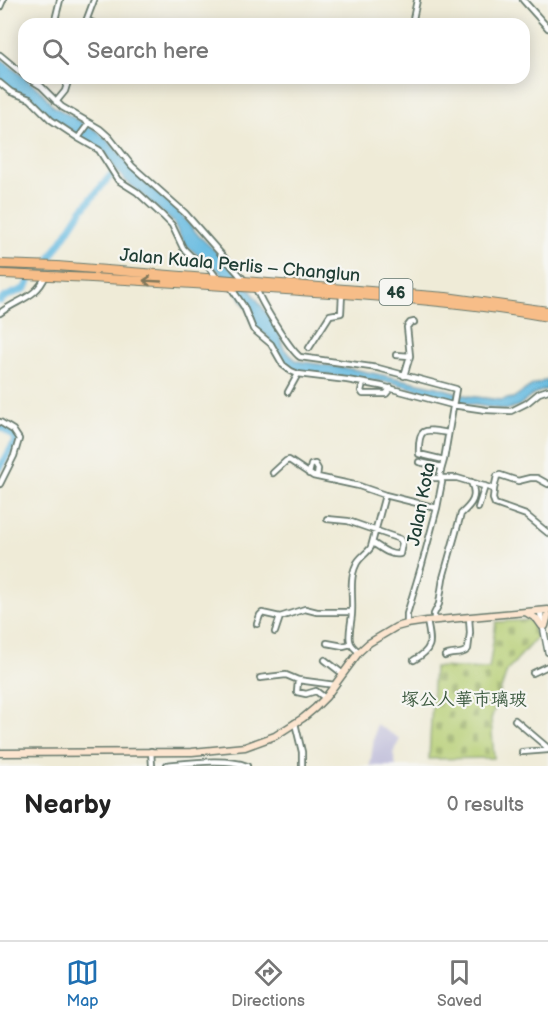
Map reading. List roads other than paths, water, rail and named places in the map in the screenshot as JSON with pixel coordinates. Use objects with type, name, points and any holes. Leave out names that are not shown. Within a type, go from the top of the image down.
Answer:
[{"type":"highway","name":"Jalan Kuala Perlis – Changlun","points":[[0,263],[446,297],[548,311]]},
{"type":"highway","name":"Jalan Kuala Perlis – Changlun","points":[[0,275],[37,275],[342,294],[446,302],[548,317]]},
{"type":"main road","points":[[0,753],[188,752],[245,747],[275,736],[315,708],[359,652],[383,634],[407,624],[545,612],[544,626]]},
{"type":"main road","points":[[526,613],[544,626]]},
{"type":"street","points":[[0,7],[3,0]]},
{"type":"street","points":[[56,18],[60,0]]},
{"type":"street","points":[[87,18],[94,0]]},
{"type":"street","points":[[413,18],[417,0]]},
{"type":"street","points":[[523,0],[548,28]]},
{"type":"street","points":[[0,55],[18,70]]},
{"type":"street","points":[[0,83],[11,92],[30,99],[48,117],[101,152],[118,180],[137,192],[163,216],[175,229],[183,248],[191,256],[207,265],[218,278]]},
{"type":"street","points":[[56,102],[65,91],[67,84]]},
{"type":"street","points":[[38,85],[71,113],[109,136],[132,166],[185,213],[244,280]]},
{"type":"street","points":[[79,137],[88,124]]},
{"type":"street","points":[[0,313],[36,291],[43,283],[37,275]]},
{"type":"street","points":[[231,286],[244,307],[253,329],[270,344],[283,365],[298,374],[391,388],[478,410],[512,411],[527,404],[539,393],[548,390]]},
{"type":"street","points":[[254,288],[292,350],[305,358],[369,366],[404,376],[410,356],[407,330],[408,325],[414,322]]},
{"type":"street","points":[[309,348],[330,315],[340,312],[342,294]]},
{"type":"street","points":[[396,355],[410,356]]},
{"type":"street","points":[[288,392],[298,374]]},
{"type":"street","name":"Jalan Kota","points":[[404,376],[456,390],[440,474],[442,482],[437,508],[408,610],[407,624]]},
{"type":"street","points":[[363,383],[360,391],[363,394],[386,394],[391,388]]},
{"type":"street","points":[[0,422],[13,430],[19,439],[14,456],[0,484]]},
{"type":"street","points":[[444,460],[419,454],[421,434],[426,430],[448,433]]},
{"type":"street","points":[[273,473],[289,460],[317,477],[437,508]]},
{"type":"street","points":[[419,462],[442,467]]},
{"type":"street","points":[[309,474],[311,465],[316,465],[317,477]]},
{"type":"street","points":[[548,484],[537,478],[518,481],[500,475],[496,480],[493,499],[495,504],[526,515],[548,533]]},
{"type":"street","points":[[424,483],[428,477],[457,478],[494,489]]},
{"type":"street","points":[[414,660],[428,650],[430,621],[439,604],[443,578],[461,514],[469,508],[473,500],[474,489],[471,482]]},
{"type":"street","points":[[478,508],[485,486]]},
{"type":"street","points":[[359,652],[351,644],[350,639],[353,572],[359,560],[369,551],[386,495]]},
{"type":"street","points":[[327,519],[348,521],[402,541],[400,554],[388,552],[372,543]]},
{"type":"street","points":[[258,624],[262,613],[280,617],[305,609],[317,612],[352,612]]},
{"type":"street","points":[[275,632],[280,617]]},
{"type":"street","points":[[445,656],[467,651],[469,617]]},
{"type":"street","points":[[544,626],[548,652]]},
{"type":"street","points":[[327,643],[343,646],[351,644]]},
{"type":"street","points":[[325,660],[342,674]]},
{"type":"street","points":[[533,673],[548,666]]},
{"type":"street","points":[[260,678],[284,675],[298,680],[335,685]]},
{"type":"street","points":[[298,680],[297,692],[306,694],[316,692],[325,698]]},
{"type":"street","points":[[515,720],[548,749]]},
{"type":"street","points":[[295,723],[302,752],[302,766]]},
{"type":"street","points":[[522,752],[548,749]]},
{"type":"street","points":[[151,751],[152,766]]},
{"type":"street","points":[[188,752],[188,764]]},
{"type":"street","points":[[167,765],[233,762],[247,766]]},
{"type":"water","points":[[0,58],[18,73],[18,84],[32,84],[53,106],[97,131],[113,146],[141,179],[178,211],[199,236],[245,282],[278,330],[284,349],[297,361],[358,370],[438,387],[468,396],[501,400],[513,398],[531,386],[548,379],[548,389],[506,410],[469,404],[394,383],[301,372],[292,368],[266,335],[251,322],[249,312],[239,295],[219,271],[185,245],[173,222],[125,180],[104,151],[55,120],[30,97],[7,87],[0,79]]},
{"type":"waterway","points":[[51,257],[81,211],[110,176]]},
{"type":"waterway","points":[[0,301],[26,288],[29,281]]},
{"type":"waterway","points":[[0,426],[16,440],[0,468]]},
{"type":"park label","name":"塚公人華市璃玻","points":[[464,699]]}]
